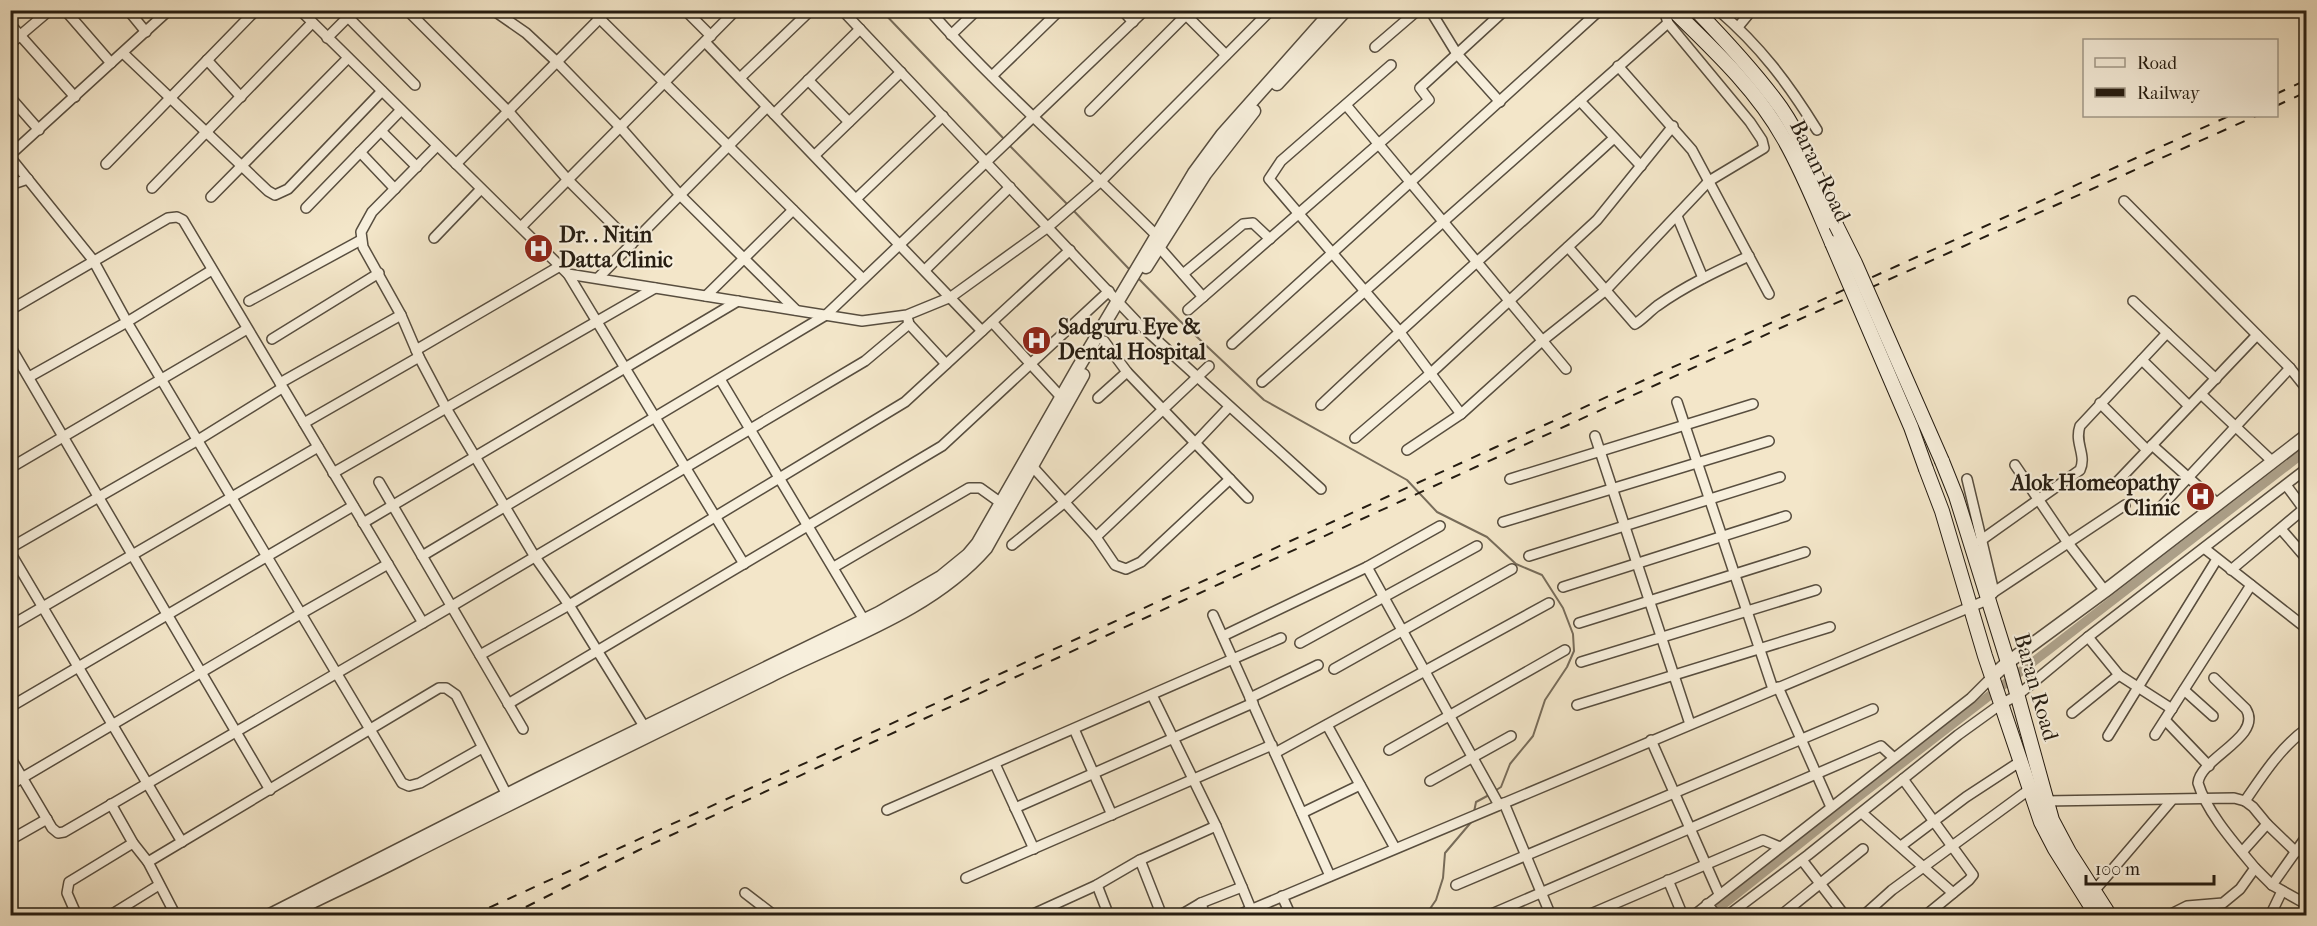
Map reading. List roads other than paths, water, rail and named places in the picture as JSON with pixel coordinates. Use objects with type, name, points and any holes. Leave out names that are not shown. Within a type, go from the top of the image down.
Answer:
[{"type":"main road","name":"Baran Road","points":[[1696,10],[1728,44],[1781,108],[1799,140],[1956,496],[1990,596],[2052,820],[2069,852],[2110,915]]},
{"type":"main road","name":"Baran Road","points":[[1671,17],[1735,74],[1772,119],[1785,140],[1907,417],[1942,511],[1993,680],[2041,822],[2055,849],[2097,915]]},
{"type":"street","points":[[10,44],[50,10]]},
{"type":"street","points":[[65,10],[111,63]]},
{"type":"street","points":[[128,10],[146,32]]},
{"type":"street","points":[[169,10],[10,156],[93,260],[161,380],[402,783],[409,786],[420,783],[482,748]]},
{"type":"street","points":[[106,164],[256,10]]},
{"type":"street","points":[[300,10],[568,274],[744,564]]},
{"type":"street","points":[[407,10],[509,112],[568,180],[632,244]]},
{"type":"street","points":[[493,10],[526,33],[557,62],[621,128],[680,195],[796,310]]},
{"type":"street","points":[[591,10],[864,279]]},
{"type":"street","points":[[456,164],[608,10]]},
{"type":"street","points":[[685,10],[740,78],[982,331]]},
{"type":"street","points":[[521,227],[736,10]]},
{"type":"street","points":[[740,78],[811,10]]},
{"type":"street","points":[[842,10],[1121,304],[1196,377],[1321,489]]},
{"type":"street","points":[[929,10],[1032,117],[1101,181],[1203,297]]},
{"type":"street","points":[[951,35],[976,10]]},
{"type":"street","points":[[992,76],[1060,10]]},
{"type":"street","points":[[1122,10],[1133,22]]},
{"type":"street","points":[[422,556],[826,315],[1145,10]]},
{"type":"street","points":[[10,757],[52,828],[58,833],[64,832],[535,557],[865,361],[908,319],[951,297],[1048,226],[1101,181],[1271,10]]},
{"type":"street","points":[[285,915],[513,801],[864,620],[926,587],[954,567],[978,543],[1061,397],[1121,304],[1194,173],[1216,143],[1333,10]]},
{"type":"street","points":[[1157,242],[1222,151],[1279,83],[1346,10]]},
{"type":"street","points":[[1375,47],[1418,10]]},
{"type":"street","points":[[1430,10],[1457,54],[1500,102]]},
{"type":"street","points":[[1188,310],[1430,100],[1420,88],[1505,10]]},
{"type":"street","points":[[1232,344],[1600,10]]},
{"type":"street","points":[[1407,450],[1461,414],[1542,341],[1606,290],[1709,181],[1764,148],[1762,140],[1750,122],[1664,10]]},
{"type":"street","points":[[1718,10],[1738,27],[1780,74],[1817,130]]},
{"type":"street","points":[[1738,27],[1752,10]]},
{"type":"street","points":[[1090,111],[1186,12],[1226,55]]},
{"type":"street","points":[[327,38],[348,13],[415,84]]},
{"type":"street","points":[[1262,382],[1580,101],[1671,17]]},
{"type":"street","points":[[152,188],[312,23]]},
{"type":"street","points":[[10,24],[75,97]]},
{"type":"street","points":[[598,279],[728,146],[808,80],[860,29]]},
{"type":"street","points":[[123,52],[267,191],[275,195],[282,194],[382,91]]},
{"type":"street","points":[[212,197],[348,58]]},
{"type":"street","points":[[207,60],[241,97]]},
{"type":"street","points":[[1391,65],[1281,161],[1269,179],[1399,331],[1461,414]]},
{"type":"street","points":[[1618,66],[1692,150],[1769,294]]},
{"type":"street","points":[[815,156],[901,72]]},
{"type":"street","points":[[808,80],[849,122]]},
{"type":"street","points":[[10,97],[39,130]]},
{"type":"street","points":[[1580,101],[1641,166]]},
{"type":"street","points":[[1346,105],[1566,369]]},
{"type":"street","points":[[306,208],[401,110]]},
{"type":"street","points":[[856,198],[943,117]]},
{"type":"street","points":[[1355,438],[1431,373],[1597,220],[1672,126]]},
{"type":"street","points":[[381,131],[417,167]]},
{"type":"street","points":[[1321,405],[1399,331],[1478,263],[1614,138]]},
{"type":"street","points":[[437,146],[368,218],[361,232],[361,240],[401,315],[446,408],[535,557],[569,605],[648,732]]},
{"type":"street","points":[[360,152],[395,189]]},
{"type":"street","points":[[10,185],[28,179]]},
{"type":"street","points":[[925,270],[1010,187]]},
{"type":"street","points":[[434,238],[481,189]]},
{"type":"street","points":[[2124,201],[2290,368],[2307,388]]},
{"type":"street","points":[[706,296],[793,210]]},
{"type":"street","points":[[1677,216],[1703,278]]},
{"type":"street","points":[[10,310],[168,218],[177,217],[183,220],[423,623]]},
{"type":"street","points":[[1183,274],[1244,224],[1253,223],[1270,239]]},
{"type":"street","points":[[249,301],[361,240]]},
{"type":"street","points":[[1568,247],[1635,324],[1655,308],[1703,278],[1749,256]]},
{"type":"street","points":[[480,655],[569,605],[779,476],[905,402],[1070,250]]},
{"type":"street","points":[[303,423],[560,266]]},
{"type":"street","points":[[29,377],[127,322],[212,270]]},
{"type":"street","points":[[272,339],[379,273]]},
{"type":"street","points":[[568,274],[862,321],[908,319]]},
{"type":"street","points":[[333,473],[655,288]]},
{"type":"street","points":[[508,704],[942,446],[1109,291]]},
{"type":"street","points":[[363,523],[738,301]]},
{"type":"street","points":[[2133,302],[2216,379]]},
{"type":"street","points":[[268,915],[507,795],[849,639],[910,607],[946,584],[974,562],[986,548],[1104,341],[1121,304]]},
{"type":"street","points":[[182,842],[10,550],[198,440],[281,386],[401,315]]},
{"type":"street","points":[[908,319],[946,364]]},
{"type":"street","points":[[992,322],[1061,397]]},
{"type":"street","points":[[10,468],[247,329]]},
{"type":"street","points":[[1980,541],[2080,470],[2083,459],[2078,433],[2085,420],[2167,333]]},
{"type":"street","points":[[2117,482],[2257,335]]},
{"type":"street","points":[[1104,341],[1127,372],[1248,498]]},
{"type":"street","points":[[10,346],[270,790]]},
{"type":"street","points":[[2142,360],[2189,406]]},
{"type":"street","points":[[1012,545],[1065,502],[1209,366]]},
{"type":"street","points":[[2158,510],[2290,368]]},
{"type":"street","points":[[1098,398],[1127,372]]},
{"type":"street","points":[[720,379],[864,620]]},
{"type":"street","points":[[2201,394],[2272,462]]},
{"type":"street","points":[[1677,402],[1759,649],[1831,807]]},
{"type":"street","points":[[2100,403],[2149,448],[2218,504]]},
{"type":"street","points":[[1510,478],[1753,404]]},
{"type":"street","points":[[1096,537],[1195,443],[1229,407]]},
{"type":"street","points":[[1595,436],[1690,724]]},
{"type":"street","points":[[1693,915],[2105,591],[2307,436]]},
{"type":"street","points":[[1503,522],[1769,441]]},
{"type":"street","points":[[10,626],[318,447]]},
{"type":"street","points":[[2014,465],[2068,543],[2105,591]]},
{"type":"street","points":[[1032,466],[1096,537],[1115,565],[1126,569],[1141,562],[1230,479]]},
{"type":"street","points":[[1730,914],[1862,813],[1958,735],[2307,469]]},
{"type":"street","points":[[1529,556],[1780,477]]},
{"type":"street","points":[[1967,479],[1990,596]]},
{"type":"street","points":[[379,482],[523,729]]},
{"type":"street","points":[[2230,570],[2306,509],[2286,485]]},
{"type":"street","points":[[834,567],[969,488],[975,486],[980,488],[1001,503]]},
{"type":"street","points":[[1236,915],[1463,820],[1499,801],[1690,724],[1970,606],[1990,596],[2125,505]]},
{"type":"street","points":[[10,707],[353,506]]},
{"type":"street","points":[[1563,587],[1785,516]]},
{"type":"street","points":[[1223,636],[1367,567],[1440,526]]},
{"type":"street","points":[[2281,528],[2307,558]]},
{"type":"street","points":[[1300,643],[1477,546]]},
{"type":"street","points":[[2204,548],[2307,628]]},
{"type":"street","points":[[1579,623],[1805,552]]},
{"type":"street","points":[[2108,736],[2217,559]]},
{"type":"street","points":[[10,785],[388,564]]},
{"type":"street","points":[[1367,567],[1499,801],[1551,915]]},
{"type":"street","points":[[1334,669],[1512,569]]},
{"type":"street","points":[[2155,735],[2251,585]]},
{"type":"street","points":[[1581,662],[1816,590]]},
{"type":"street","points":[[966,878],[1192,780],[1273,749],[1327,725],[1426,673],[1549,603]]},
{"type":"street","points":[[1213,615],[1330,876]]},
{"type":"street","points":[[1577,705],[1830,627]]},
{"type":"street","points":[[2088,637],[2119,675],[2172,709]]},
{"type":"street","points":[[887,810],[1281,638]]},
{"type":"street","points":[[1389,750],[1565,650]]},
{"type":"street","points":[[1015,808],[1173,738],[1318,665]]},
{"type":"street","points":[[2072,713],[2119,675]]},
{"type":"street","points":[[2214,678],[2246,709],[2250,718],[2247,728],[2198,778],[2204,799],[2255,868],[2272,885],[2307,904]]},
{"type":"street","points":[[148,862],[439,688],[446,688],[456,695],[507,795]]},
{"type":"street","points":[[2184,690],[2213,716]]},
{"type":"street","points":[[1152,694],[1216,826],[1251,909]]},
{"type":"street","points":[[1456,885],[1873,709]]},
{"type":"street","points":[[2165,720],[2209,766]]},
{"type":"street","points":[[1327,725],[1395,848]]},
{"type":"street","points":[[1074,729],[1112,815]]},
{"type":"street","points":[[2245,801],[2288,743],[2307,729]]},
{"type":"street","points":[[1430,781],[1511,736]]},
{"type":"street","points":[[1651,740],[1719,894]]},
{"type":"street","points":[[1487,915],[1881,746],[1894,758]]},
{"type":"street","points":[[1901,846],[1934,820],[2021,761]]},
{"type":"street","points":[[995,764],[1034,849]]},
{"type":"street","points":[[1903,779],[1973,875],[1925,915]]},
{"type":"street","points":[[1302,813],[1360,785]]},
{"type":"street","points":[[1863,915],[2030,789]]},
{"type":"street","points":[[2045,801],[2172,801],[2234,798],[2245,801],[2253,807],[2296,852]]},
{"type":"street","points":[[2094,891],[2172,801]]},
{"type":"street","points":[[111,804],[133,843],[148,862],[176,915]]},
{"type":"street","points":[[1862,813],[1953,893]]},
{"type":"street","points":[[10,840],[47,819]]},
{"type":"street","points":[[2242,852],[2267,824]]},
{"type":"street","points":[[1029,915],[1097,885],[1140,860],[1216,826]]},
{"type":"street","points":[[2272,885],[2307,837]]},
{"type":"street","points":[[1586,915],[1763,840],[1780,847]]},
{"type":"street","points":[[77,915],[67,893],[69,882],[133,843]]},
{"type":"street","points":[[1780,915],[1821,885],[1863,849]]},
{"type":"street","points":[[1140,860],[1162,915]]},
{"type":"street","points":[[1802,860],[1845,915]]},
{"type":"street","points":[[2167,915],[2187,906],[2223,903],[2240,889],[2255,868]]},
{"type":"street","points":[[1668,880],[1683,915]]},
{"type":"street","points":[[109,915],[159,885]]},
{"type":"street","points":[[1097,885],[1109,915]]},
{"type":"street","points":[[1179,915],[1201,903],[1242,887]]},
{"type":"street","points":[[2271,915],[2282,891]]},
{"type":"street","points":[[745,893],[775,915]]},
{"type":"street","points":[[1282,896],[1290,915]]},
{"type":"street","points":[[1201,903],[1204,915]]},
{"type":"street","points":[[1707,904],[1717,915]]},
{"type":"waterway","points":[[881,10],[1005,140]]},
{"type":"waterway","points":[[1009,145],[1068,205]]},
{"type":"waterway","points":[[1072,209],[1130,270]]},
{"type":"waterway","points":[[1136,276],[1264,400],[1407,480],[1437,512],[1487,537],[1516,564],[1542,575],[1563,608],[1573,634],[1574,651],[1567,667],[1545,700],[1533,736],[1510,764],[1501,787],[1493,792]]},
{"type":"waterway","points":[[1709,916],[1857,798],[2306,451]]},
{"type":"waterway","points":[[1474,812],[1476,802],[1489,795]]},
{"type":"waterway","points":[[1425,916],[1436,900],[1443,878],[1445,853],[1473,820]]},
{"type":"waterway","points":[[1719,908],[1725,915]]},
{"type":"railway","points":[[2278,93],[2306,80]]},
{"type":"railway","points":[[2278,105],[2306,92]]},
{"type":"railway","points":[[471,916],[1496,447],[2227,117]]},
{"type":"railway","points":[[508,916],[639,850],[836,759],[1798,320],[2254,117]]},
{"type":"place","name":"Dr. . Nitin Datta Clinic","points":[[538,248]]},
{"type":"place","name":"Sadguru Eye & Dental Hospital","points":[[1037,340]]},
{"type":"place","name":"Alok Homeopathy Clinic","points":[[2201,496]]}]
